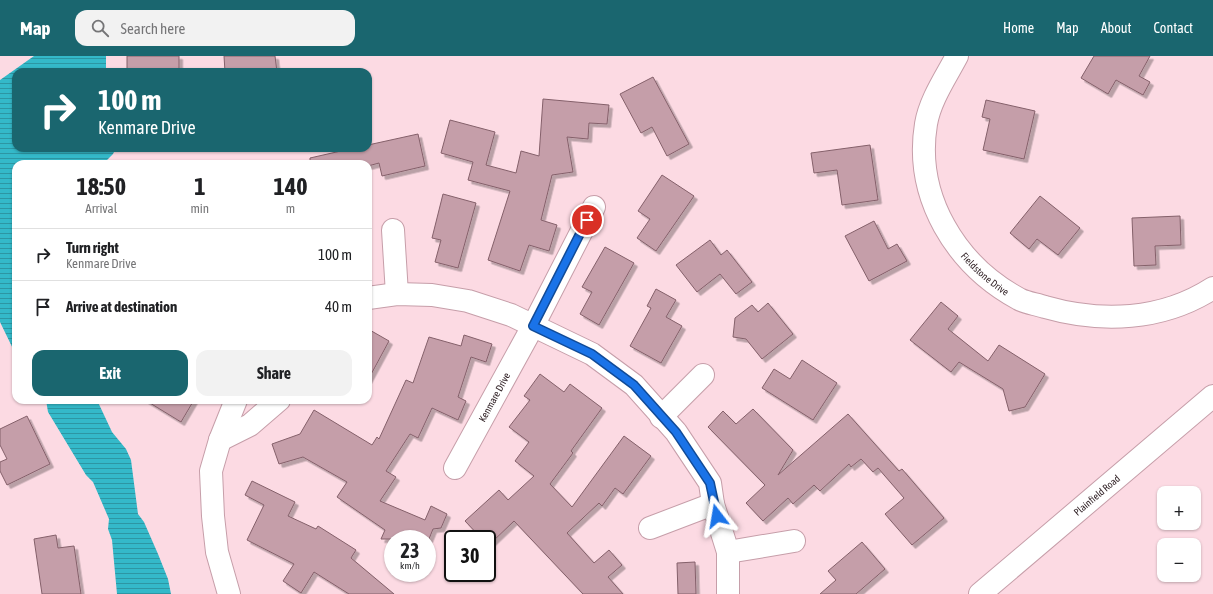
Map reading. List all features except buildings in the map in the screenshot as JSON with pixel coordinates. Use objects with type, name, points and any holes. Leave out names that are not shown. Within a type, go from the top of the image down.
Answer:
[{"type":"street","name":"Fieldstone Drive","points":[[957,56],[928,112],[925,126],[924,156],[928,185],[934,207],[945,229],[969,262],[987,277],[1020,299],[1064,312],[1084,316],[1106,318],[1134,316],[1161,311],[1197,297],[1213,288]]},
{"type":"street","name":"Kenmare Drive","points":[[455,468],[533,326],[594,207]]},
{"type":"street","points":[[393,230],[397,294]]},
{"type":"street","points":[[372,297],[397,294],[432,295],[468,301],[511,315],[592,354],[634,385],[676,432],[710,483],[713,504],[728,552],[728,594]]},
{"type":"street","points":[[661,417],[703,375]]},
{"type":"street","name":"Plainfield Road","points":[[980,594],[1213,396]]},
{"type":"street","points":[[229,594],[217,552],[213,516],[211,471],[220,440],[234,404]]},
{"type":"street","points":[[220,440],[250,425],[274,404]]},
{"type":"street","points":[[650,528],[713,504]]},
{"type":"street","points":[[728,552],[794,541]]},
{"type":"water","points":[[34,56],[106,56],[106,68],[17,68]]},
{"type":"water","points":[[12,72],[12,152],[114,152],[107,160],[12,160],[12,347],[0,322],[0,80]]},
{"type":"water","points":[[47,404],[99,404],[112,432],[126,449],[131,460],[138,514],[144,522],[158,554],[168,579],[171,594],[117,594],[112,540],[108,529],[109,519],[93,482],[86,475],[48,412]]},
{"type":"route","points":[[587,220],[533,326],[592,354],[634,385],[676,432],[710,483],[713,504],[717,516]]}]
